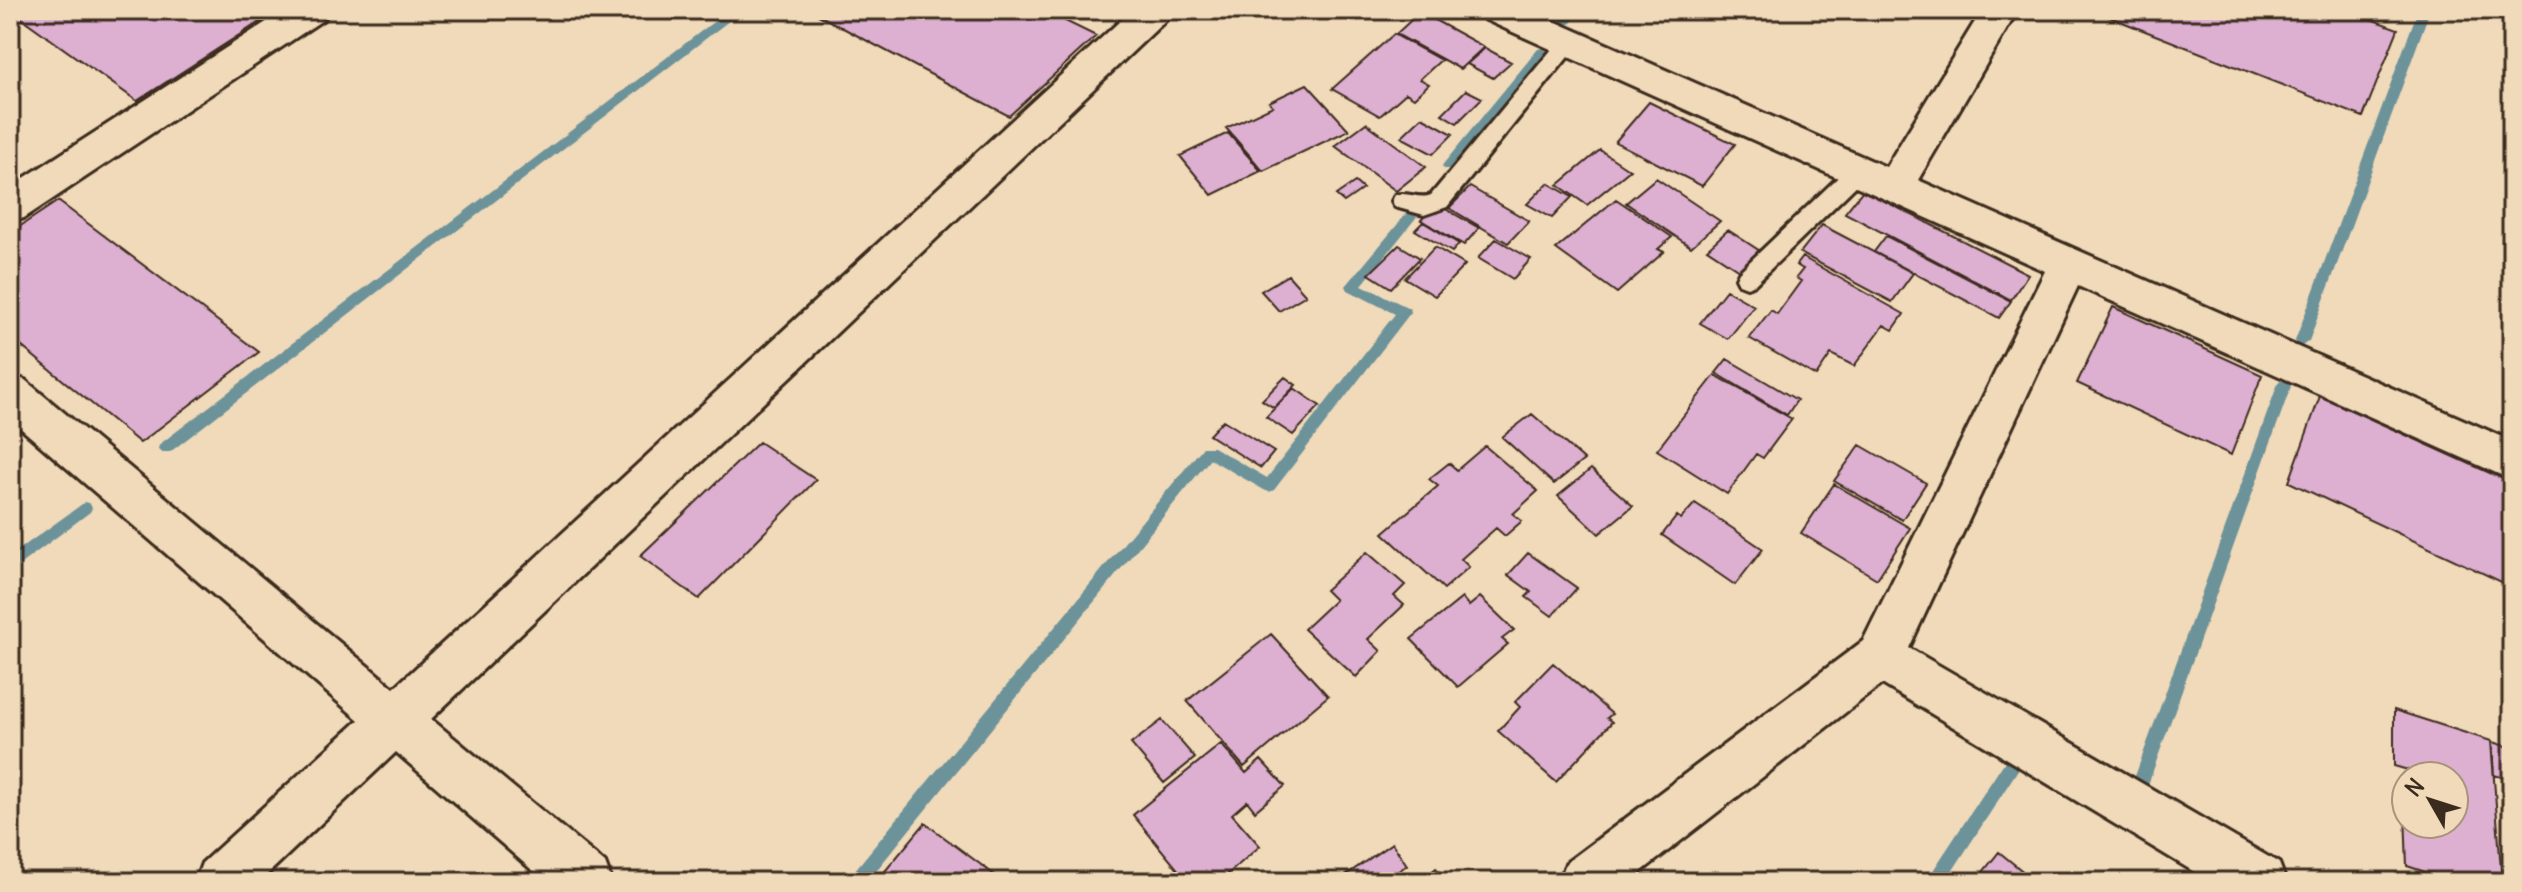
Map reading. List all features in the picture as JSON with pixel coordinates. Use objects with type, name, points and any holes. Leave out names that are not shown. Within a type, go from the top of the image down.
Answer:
[{"type":"street","points":[[10,207],[311,10]]},
{"type":"street","points":[[221,882],[1154,10]]},
{"type":"street","points":[[1497,10],[2512,461]]},
{"type":"street","points":[[1894,187],[2000,10]]},
{"type":"street","points":[[1585,882],[1880,657],[2068,265]]},
{"type":"street","points":[[10,393],[586,882]]},
{"type":"street","points":[[1880,657],[2260,882]]},
{"type":"lane","points":[[1403,201],[1424,207],[1439,201],[1569,42]]},
{"type":"lane","points":[[1747,278],[1858,171]]},
{"type":"building","points":[[10,10],[278,10],[137,101]]},
{"type":"building","points":[[809,10],[1043,10],[1096,36],[1009,116]]},
{"type":"building","points":[[2092,10],[2346,10],[2398,29],[2363,117]]},
{"type":"building","points":[[1420,12],[1484,47],[1460,69],[1396,34]]},
{"type":"building","points":[[1394,34],[1441,60],[1420,79],[1429,84],[1414,98],[1406,93],[1380,116],[1332,89]]},
{"type":"building","points":[[1485,48],[1511,62],[1493,78],[1467,64]]},
{"type":"building","points":[[1307,84],[1349,130],[1263,171],[1226,128],[1273,106],[1269,102]]},
{"type":"building","points":[[1466,90],[1482,98],[1457,123],[1442,114]]},
{"type":"building","points":[[1649,102],[1735,144],[1702,186],[1615,142]]},
{"type":"building","points":[[1422,117],[1453,134],[1433,154],[1401,137]]},
{"type":"building","points":[[1366,123],[1426,167],[1396,191],[1335,146]]},
{"type":"building","points":[[1228,133],[1261,171],[1212,195],[1180,156]]},
{"type":"building","points":[[1600,150],[1630,170],[1587,205],[1558,185]]},
{"type":"building","points":[[1656,178],[1720,221],[1691,247],[1626,203]]},
{"type":"building","points":[[1355,182],[1363,189],[1344,202],[1336,195]]},
{"type":"building","points":[[1548,183],[1572,197],[1552,218],[1527,204]]},
{"type":"building","points":[[1470,187],[1529,221],[1508,243],[1449,208]]},
{"type":"building","points":[[1863,190],[2028,274],[2011,300],[1845,213]]},
{"type":"building","points":[[1616,199],[1672,237],[1658,249],[1664,252],[1617,293],[1556,249]]},
{"type":"building","points":[[58,201],[259,352],[140,443],[10,337],[10,233]]},
{"type":"building","points":[[1442,207],[1479,228],[1464,245],[1421,220],[1431,210],[1436,213]]},
{"type":"building","points":[[1423,222],[1459,244],[1452,252],[1415,230]]},
{"type":"building","points":[[1822,225],[1913,273],[1892,302],[1800,253]]},
{"type":"building","points":[[1728,230],[1763,253],[1742,272],[1707,249]]},
{"type":"building","points":[[1886,236],[2011,301],[1999,318],[1874,252]]},
{"type":"building","points":[[1496,239],[1531,259],[1513,279],[1478,258]]},
{"type":"building","points":[[1399,245],[1420,258],[1391,288],[1369,274]]},
{"type":"building","points":[[1435,247],[1465,265],[1435,296],[1405,278]]},
{"type":"building","points":[[1802,257],[1904,314],[1893,330],[1884,325],[1854,366],[1831,354],[1816,376],[1749,338],[1771,310],[1777,314],[1801,281],[1796,278],[1803,269],[1796,265]]},
{"type":"building","points":[[1288,275],[1306,295],[1279,311],[1261,291]]},
{"type":"building","points":[[1726,290],[1754,306],[1728,339],[1700,323]]},
{"type":"building","points":[[2113,307],[2262,375],[2231,455],[2077,383]]},
{"type":"building","points":[[1727,359],[1797,400],[1787,415],[1716,373]]},
{"type":"building","points":[[1715,375],[1792,419],[1763,458],[1756,454],[1727,494],[1657,450]]},
{"type":"building","points":[[1285,377],[1296,385],[1274,408],[1262,400]]},
{"type":"building","points":[[1294,388],[1320,406],[1293,435],[1266,417]]},
{"type":"building","points":[[2320,396],[2512,483],[2512,587],[2289,482]]},
{"type":"building","points":[[1532,414],[1584,460],[1554,484],[1502,437]]},
{"type":"building","points":[[1223,420],[1274,452],[1261,468],[1209,435]]},
{"type":"building","points":[[759,442],[816,480],[699,599],[640,556]]},
{"type":"building","points":[[1860,445],[1926,483],[1902,520],[1834,481]]},
{"type":"building","points":[[1485,446],[1538,491],[1513,514],[1522,521],[1505,536],[1496,528],[1461,559],[1469,567],[1444,589],[1383,533],[1438,486],[1429,479],[1449,463],[1457,470]]},
{"type":"building","points":[[1591,469],[1633,506],[1599,534],[1558,496]]},
{"type":"building","points":[[1834,484],[1910,528],[1877,579],[1801,533]]},
{"type":"building","points":[[1695,503],[1763,549],[1735,585],[1662,535],[1677,516],[1681,519]]},
{"type":"building","points":[[1367,552],[1405,585],[1394,596],[1404,605],[1368,639],[1381,651],[1356,677],[1304,629],[1335,600],[1325,590]]},
{"type":"building","points":[[1528,553],[1577,588],[1552,616],[1526,597],[1531,592],[1508,575]]},
{"type":"building","points":[[1480,597],[1514,630],[1502,639],[1508,644],[1458,687],[1411,639],[1462,598],[1469,606]]},
{"type":"building","points":[[1271,634],[1328,696],[1244,767],[1187,701]]},
{"type":"building","points":[[1553,663],[1612,714],[1607,718],[1612,722],[1556,782],[1498,731],[1520,707],[1515,702]]},
{"type":"building","points":[[2394,710],[2491,741],[2502,882],[2456,882],[2407,866],[2406,840],[2470,840],[2470,760],[2394,760]]},
{"type":"building","points":[[1162,720],[1195,758],[1164,783],[1131,744]]},
{"type":"building","points":[[2492,742],[2512,748],[2512,780],[2494,775]]},
{"type":"building","points":[[1221,744],[1246,773],[1261,760],[1285,786],[1255,811],[1247,801],[1232,814],[1260,846],[1219,882],[1188,882],[1133,815]]},
{"type":"building","points":[[925,823],[1004,882],[876,882]]},
{"type":"building","points":[[1392,843],[1407,865],[1383,882],[1336,882]]},
{"type":"building","points":[[1999,852],[2036,882],[1975,882]]},
{"type":"building","points":[[1436,868],[1449,882],[1419,882]]},
{"type":"waterway","points":[[165,448],[737,10]]},
{"type":"waterway","points":[[1566,21],[1576,10]]},
{"type":"waterway","points":[[2302,341],[2424,10]]},
{"type":"waterway","points":[[1448,166],[1542,52]]},
{"type":"waterway","points":[[856,882],[1208,451],[1269,486],[1404,312],[1353,286],[1411,216]]},
{"type":"waterway","points":[[2142,779],[2284,386]]},
{"type":"waterway","points":[[10,565],[85,508]]},
{"type":"waterway","points":[[1940,875],[2015,760]]}]
